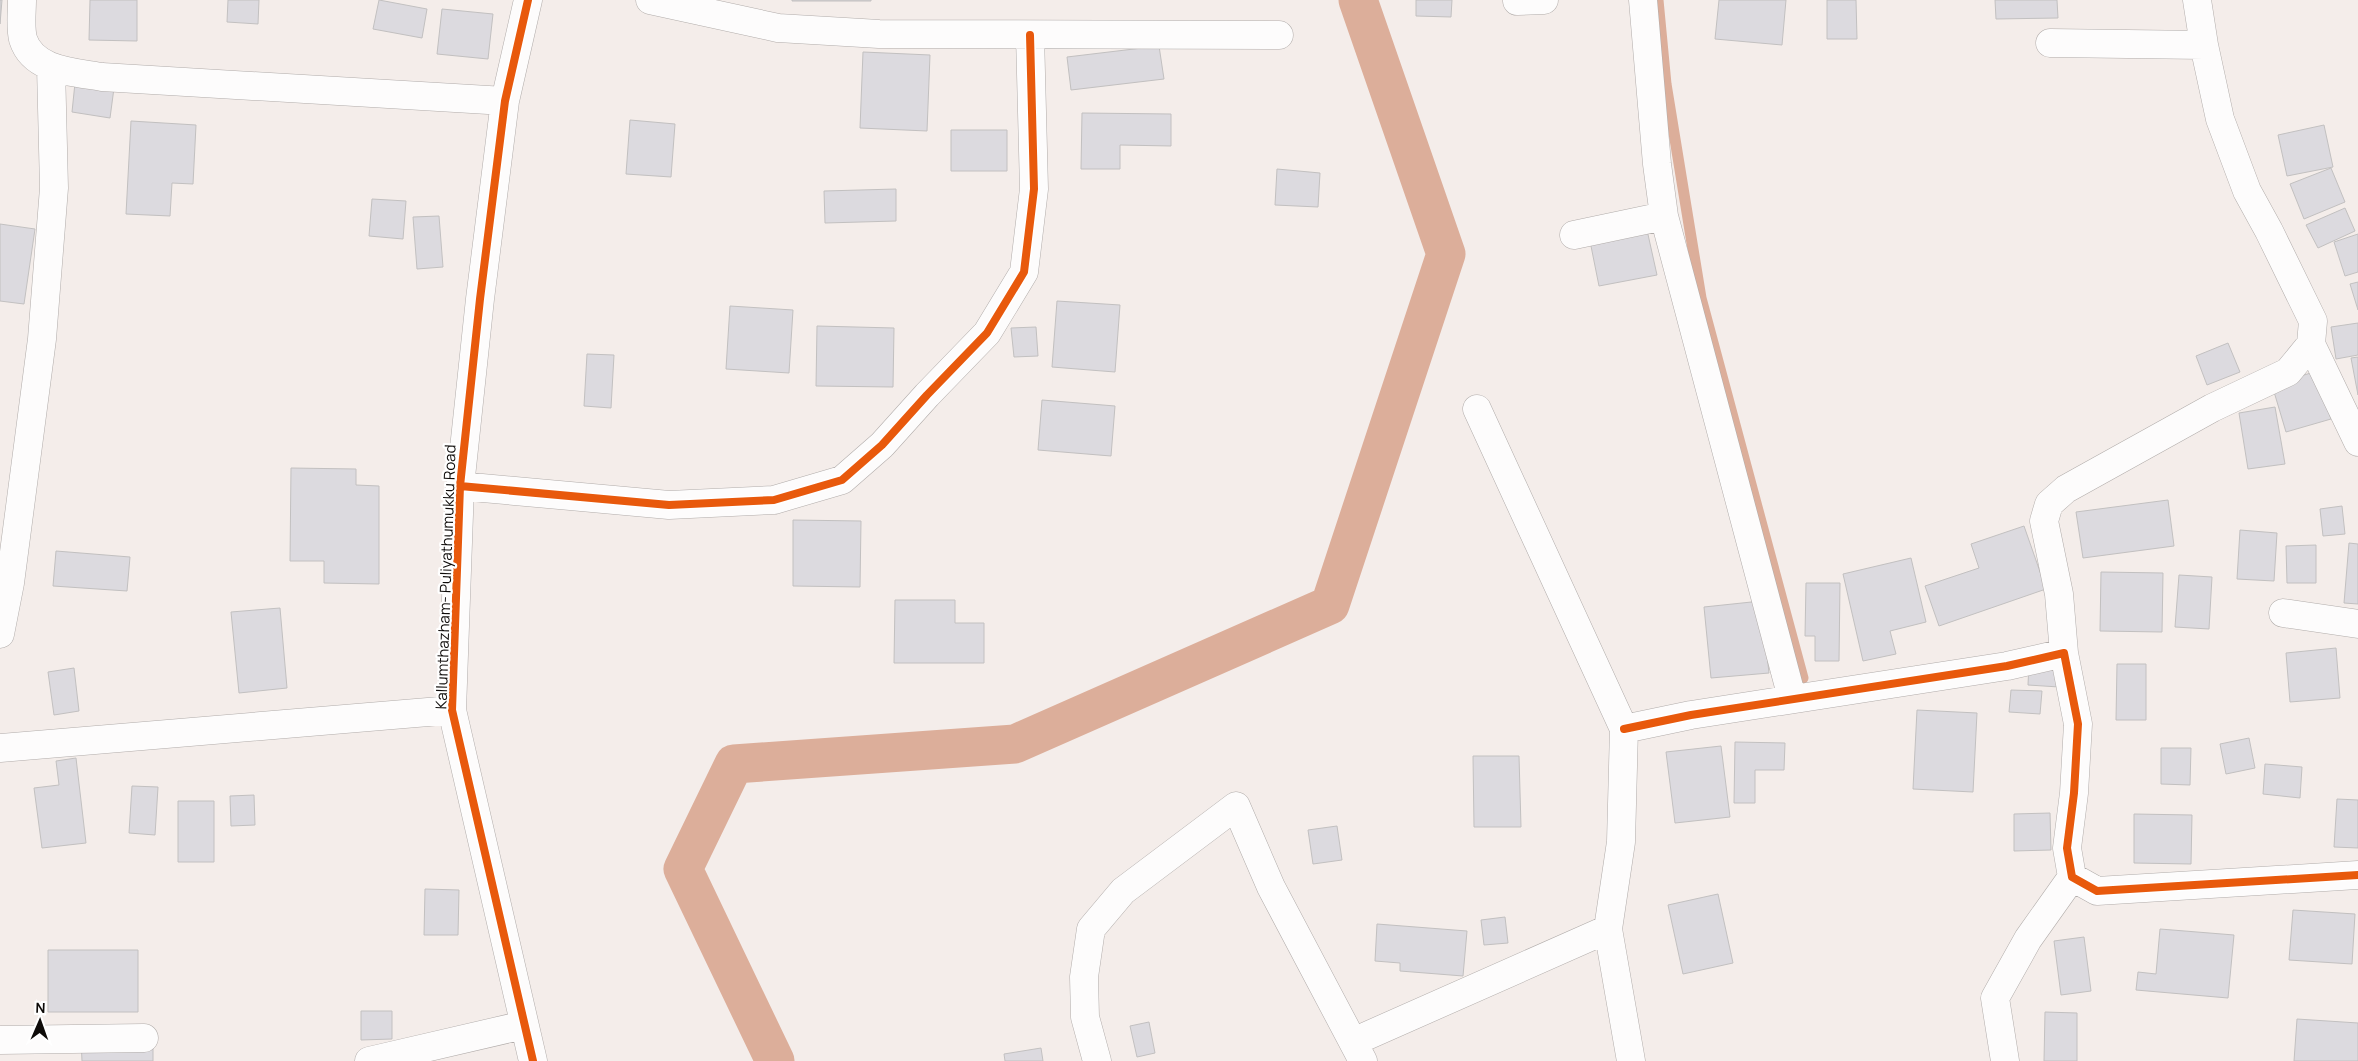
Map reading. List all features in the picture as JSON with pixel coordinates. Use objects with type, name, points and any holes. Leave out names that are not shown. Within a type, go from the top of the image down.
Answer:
[{"type":"street","points":[[22,0],[23,38],[30,53],[51,67],[102,77],[140,80],[505,101]]},
{"type":"street","name":"Kallumthazham- Puliyathumukku Road","points":[[528,0],[505,101],[480,299],[460,486],[452,710],[533,1061]]},
{"type":"street","points":[[650,0],[778,28],[879,34],[1279,35]]},
{"type":"street","points":[[1516,1],[1544,0]]},
{"type":"street","points":[[1642,0],[1657,164],[1664,216],[1792,698]]},
{"type":"street","points":[[2005,1061],[1995,998],[2028,939],[2072,876],[2067,848],[2074,793],[2078,724],[2064,654],[2059,594],[2044,520],[2049,504],[2066,490],[2212,408],[2288,372],[2310,344],[2313,321],[2269,231],[2246,191],[2220,119],[2204,45],[2197,0]]},
{"type":"street","points":[[460,486],[669,505],[774,500],[842,480],[882,445],[927,395],[988,333],[1024,272],[1034,189],[1030,34]]},
{"type":"street","points":[[2050,43],[2204,45]]},
{"type":"street","points":[[0,634],[5,583],[42,330],[54,188],[51,67]]},
{"type":"street","points":[[1574,235],[1664,216]]},
{"type":"street","points":[[2310,344],[2357,437]]},
{"type":"street","points":[[1477,409],[1624,729],[1621,842],[1608,929],[1631,1061]]},
{"type":"street","points":[[2283,613],[2358,624]]},
{"type":"street","points":[[1624,729],[1691,715],[2007,666],[2064,654]]},
{"type":"street","points":[[0,748],[452,710]]},
{"type":"street","points":[[1097,1061],[1085,1016],[1084,977],[1091,929],[1123,891],[1236,806],[1271,886],[1358,1051],[1608,929]]},
{"type":"street","points":[[2072,876],[2097,891],[2358,875]]},
{"type":"street","points":[[369,1061],[524,1025]]},
{"type":"street","points":[[0,1040],[144,1038]]},
{"type":"building","points":[[0,0],[2,0],[0,24]]},
{"type":"building","points":[[90,0],[137,0],[137,41],[89,40]]},
{"type":"building","points":[[228,0],[259,0],[258,24],[227,22]]},
{"type":"building","points":[[379,0],[427,9],[422,38],[373,29]]},
{"type":"building","points":[[871,0],[871,1],[792,1]]},
{"type":"building","points":[[1416,0],[1452,0],[1451,17],[1416,16]]},
{"type":"building","points":[[1719,0],[1786,0],[1782,45],[1715,39]]},
{"type":"building","points":[[1827,0],[1856,0],[1857,39],[1827,39]]},
{"type":"building","points":[[1995,0],[2057,0],[2058,18],[1996,19]]},
{"type":"building","points":[[442,9],[493,14],[488,59],[437,54]]},
{"type":"building","points":[[1159,46],[1164,79],[1071,90],[1067,57]]},
{"type":"building","points":[[863,52],[930,55],[927,131],[860,128]]},
{"type":"building","points":[[75,83],[114,88],[110,118],[72,112]]},
{"type":"building","points":[[1082,113],[1171,114],[1171,146],[1120,145],[1120,169],[1081,169]]},
{"type":"building","points":[[630,120],[675,124],[671,177],[626,174]]},
{"type":"building","points":[[131,121],[196,125],[193,184],[172,183],[170,216],[126,214]]},
{"type":"building","points":[[2324,125],[2333,167],[2287,176],[2278,135]]},
{"type":"building","points":[[951,130],[1007,130],[1007,171],[951,171]]},
{"type":"building","points":[[2331,168],[2345,202],[2304,219],[2290,184]]},
{"type":"building","points":[[1277,169],[1320,173],[1318,207],[1275,205]]},
{"type":"building","points":[[896,189],[896,221],[825,223],[824,191]]},
{"type":"building","points":[[372,199],[406,201],[403,239],[369,236]]},
{"type":"building","points":[[2345,208],[2355,231],[2318,248],[2306,225]]},
{"type":"building","points":[[439,216],[443,267],[417,269],[413,217]]},
{"type":"building","points":[[0,224],[35,229],[24,304],[0,301]]},
{"type":"building","points":[[1647,230],[1657,275],[1599,286],[1590,241]]},
{"type":"building","points":[[2358,234],[2358,272],[2345,276],[2334,242]]},
{"type":"building","points":[[2358,282],[2358,310],[2350,284]]},
{"type":"building","points":[[1057,301],[1120,305],[1115,372],[1052,367]]},
{"type":"building","points":[[730,306],[793,310],[789,373],[726,369]]},
{"type":"building","points":[[2358,323],[2358,355],[2336,359],[2331,327]]},
{"type":"building","points":[[817,326],[894,328],[893,387],[816,386]]},
{"type":"building","points":[[1036,327],[1038,356],[1014,357],[1011,328]]},
{"type":"building","points":[[2228,343],[2240,372],[2207,385],[2196,356]]},
{"type":"building","points":[[587,354],[614,355],[611,408],[584,406]]},
{"type":"building","points":[[2358,357],[2358,395],[2351,358]]},
{"type":"building","points":[[2317,371],[2331,419],[2286,432],[2272,385]]},
{"type":"building","points":[[1042,400],[1115,406],[1111,456],[1038,450]]},
{"type":"building","points":[[2275,407],[2285,464],[2248,469],[2239,413]]},
{"type":"building","points":[[291,468],[356,469],[356,485],[379,486],[379,584],[324,583],[324,561],[290,561]]},
{"type":"building","points":[[2168,500],[2174,546],[2083,558],[2076,512]]},
{"type":"building","points":[[2342,506],[2345,534],[2323,536],[2320,509]]},
{"type":"building","points":[[793,520],[861,521],[860,587],[793,586]]},
{"type":"building","points":[[2024,526],[2046,589],[1939,626],[1925,586],[1979,568],[1971,544]]},
{"type":"building","points":[[2240,530],[2277,533],[2274,581],[2237,579]]},
{"type":"building","points":[[2349,543],[2358,544],[2358,604],[2344,603]]},
{"type":"building","points":[[2316,545],[2316,583],[2287,583],[2286,546]]},
{"type":"building","points":[[56,551],[130,557],[127,591],[53,586]]},
{"type":"building","points":[[1911,558],[1926,622],[1890,631],[1896,654],[1863,661],[1843,574]]},
{"type":"building","points":[[2101,572],[2163,573],[2162,632],[2100,631]]},
{"type":"building","points":[[2179,575],[2212,577],[2209,629],[2175,627]]},
{"type":"building","points":[[1806,583],[1840,583],[1839,661],[1815,661],[1815,636],[1805,636]]},
{"type":"building","points":[[895,600],[955,600],[955,623],[984,623],[984,663],[894,663]]},
{"type":"building","points":[[1761,601],[1769,673],[1711,678],[1704,607]]},
{"type":"building","points":[[280,608],[287,688],[239,693],[231,612]]},
{"type":"building","points":[[2336,648],[2340,698],[2290,702],[2286,653]]},
{"type":"building","points":[[2029,663],[2060,664],[2059,687],[2028,685]]},
{"type":"building","points":[[2117,664],[2146,664],[2146,720],[2116,720]]},
{"type":"building","points":[[74,668],[79,711],[54,715],[48,672]]},
{"type":"building","points":[[2011,690],[2042,691],[2040,714],[2009,712]]},
{"type":"building","points":[[1917,710],[1977,713],[1973,792],[1913,789]]},
{"type":"building","points":[[2249,738],[2255,768],[2226,774],[2220,744]]},
{"type":"building","points":[[1735,742],[1785,743],[1784,770],[1755,770],[1755,803],[1734,803]]},
{"type":"building","points":[[1721,746],[1730,817],[1675,823],[1666,752]]},
{"type":"building","points":[[2161,748],[2191,748],[2190,785],[2161,784]]},
{"type":"building","points":[[1473,756],[1519,756],[1521,827],[1474,827]]},
{"type":"building","points":[[76,758],[86,843],[42,848],[34,788],[59,785],[56,761]]},
{"type":"building","points":[[2265,764],[2302,767],[2300,798],[2263,794]]},
{"type":"building","points":[[132,786],[158,787],[155,835],[129,833]]},
{"type":"building","points":[[254,795],[255,825],[231,826],[230,796]]},
{"type":"building","points":[[2337,799],[2358,800],[2358,848],[2334,847]]},
{"type":"building","points":[[178,801],[214,801],[214,862],[178,862]]},
{"type":"building","points":[[2050,813],[2051,850],[2014,851],[2014,814]]},
{"type":"building","points":[[2134,814],[2192,815],[2191,864],[2134,863]]},
{"type":"building","points":[[1337,826],[1342,860],[1313,864],[1308,830]]},
{"type":"building","points":[[425,889],[459,890],[458,935],[424,935]]},
{"type":"building","points":[[1718,894],[1733,963],[1683,974],[1668,905]]},
{"type":"building","points":[[2293,910],[2355,914],[2352,964],[2289,960]]},
{"type":"building","points":[[1505,917],[1508,943],[1484,945],[1481,920]]},
{"type":"building","points":[[1377,924],[1467,931],[1463,976],[1400,971],[1400,963],[1375,961]]},
{"type":"building","points":[[2160,929],[2234,935],[2228,998],[2136,990],[2138,972],[2156,974]]},
{"type":"building","points":[[2084,937],[2091,991],[2061,995],[2054,941]]},
{"type":"building","points":[[48,950],[138,950],[138,1012],[48,1012]]},
{"type":"building","points":[[361,1011],[392,1011],[392,1039],[361,1040]]},
{"type":"building","points":[[2045,1012],[2077,1013],[2077,1061],[2044,1061]]},
{"type":"building","points":[[2297,1019],[2358,1023],[2358,1061],[2294,1061]]},
{"type":"building","points":[[1149,1022],[1155,1053],[1137,1057],[1130,1026]]},
{"type":"building","points":[[153,1039],[153,1061],[82,1061],[81,1040]]},
{"type":"building","points":[[1041,1048],[1043,1061],[1005,1061],[1004,1054]]},
{"type":"waterway","points":[[775,1061],[683,869],[734,764],[1015,744],[1330,605],[1446,254],[1358,0]]},
{"type":"waterway","points":[[1658,0],[1666,84],[1701,298],[1803,678]]},
{"type":"cycle path","points":[[528,0],[505,101],[480,299],[460,486],[452,710],[533,1061]]},
{"type":"cycle path","points":[[460,486],[669,505],[774,500],[842,480],[882,445],[987,333],[1024,272],[1034,189],[1030,35]]},
{"type":"cycle path","points":[[1624,729],[1691,715],[2007,666],[2064,653],[2078,724],[2074,793],[2067,848],[2072,877],[2097,891],[2358,875]]}]
